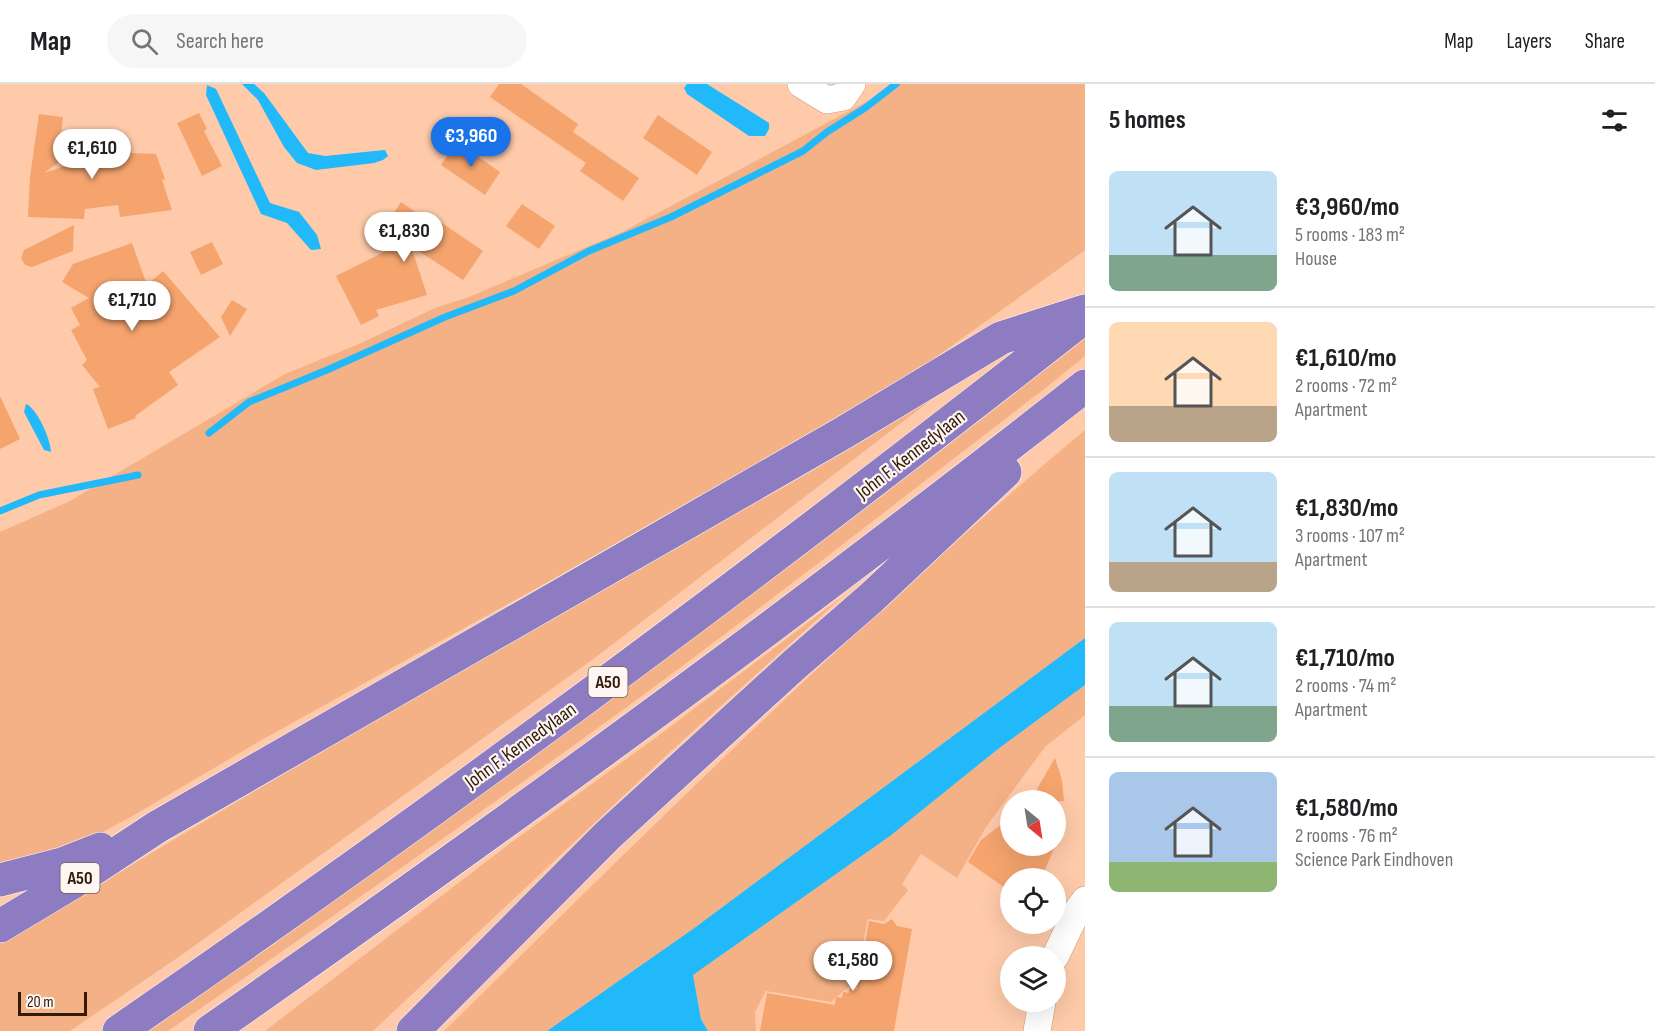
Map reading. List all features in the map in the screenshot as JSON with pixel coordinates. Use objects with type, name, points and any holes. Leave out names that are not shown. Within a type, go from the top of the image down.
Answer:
[{"type":"highway","name":"A50","points":[[0,926],[75,881],[157,827],[843,433],[1001,338],[1085,310]]},
{"type":"highway","name":"John F. Kennedylaan","points":[[119,1031],[338,878],[638,660],[872,484],[1085,317]]},
{"type":"highway","points":[[210,1031],[644,722],[1085,386]]},
{"type":"highway","points":[[413,1031],[608,835],[871,598],[1085,397]]},
{"type":"highway","name":"A50","points":[[0,880],[62,864],[157,827]]},
{"type":"street","points":[[801,84],[827,100],[843,97],[852,84]]},
{"type":"street","points":[[1060,946],[1077,911],[1085,900]]},
{"type":"street","points":[[1037,1031],[1040,1012]]},
{"type":"shaded area","points":[[892,84],[1085,84],[1085,250],[932,360],[844,413],[555,578],[265,738],[136,814],[60,855],[0,873],[0,532],[70,501],[285,374],[359,344],[435,308],[469,297],[622,232],[883,93]]},
{"type":"shaded area","points":[[1085,332],[1085,356],[683,666],[458,828],[168,1031],[143,1031]]},
{"type":"shaded area","points":[[961,377],[596,657],[183,954],[70,1031],[0,1031],[0,944],[411,697]]},
{"type":"shaded area","points":[[1085,430],[1085,638],[693,929],[547,1031],[444,1031],[759,724],[920,574]]},
{"type":"shaded area","points":[[842,597],[671,751],[373,1031],[265,1031],[512,842],[658,736]]},
{"type":"shaded area","points":[[1085,685],[1085,715],[1045,747],[1013,790],[1000,790],[1000,808],[986,827],[957,878],[921,854],[902,884],[908,890],[884,921],[868,919],[855,981],[831,1002],[766,991],[755,1012],[756,1031],[708,1031],[701,1019],[693,975],[890,836],[998,749]]},
{"type":"water","points":[[242,84],[254,84],[264,93],[308,153],[325,156],[385,150],[388,156],[374,163],[316,170],[297,163],[284,147],[258,100]]},
{"type":"water","points":[[687,84],[707,84],[769,123],[765,136],[749,136],[687,94],[684,88]]},
{"type":"water","points":[[207,85],[216,89],[270,203],[299,212],[317,235],[321,249],[311,250],[287,223],[261,214],[206,95]]},
{"type":"water","points":[[26,404],[35,412],[43,425],[51,452],[44,450],[24,412]]},
{"type":"water","points":[[1085,638],[1085,685],[998,749],[890,836],[693,975],[701,1019],[708,1031],[547,1031],[693,929]]},
{"type":"building","points":[[499,84],[521,84],[578,124],[573,132],[639,178],[623,201],[580,171],[586,163],[490,97]]},
{"type":"building","points":[[199,113],[207,129],[204,131],[222,166],[202,176],[177,123]]},
{"type":"building","points":[[39,114],[63,117],[58,163],[44,173],[107,152],[156,154],[172,210],[120,217],[118,205],[85,209],[84,219],[28,217],[30,177]]},
{"type":"building","points":[[658,115],[712,152],[697,175],[643,138]]},
{"type":"building","points":[[457,142],[500,172],[485,195],[441,165]]},
{"type":"building","points":[[401,202],[436,226],[439,221],[483,251],[463,280],[411,246],[427,295],[376,310],[379,316],[361,325],[336,276],[386,251],[374,243]]},
{"type":"building","points":[[522,204],[555,226],[539,249],[506,226]]},
{"type":"building","points":[[74,225],[73,251],[32,267],[25,265],[21,258],[24,250]]},
{"type":"building","points":[[212,242],[223,264],[201,275],[190,252]]},
{"type":"building","points":[[132,243],[147,285],[163,271],[220,337],[169,372],[178,385],[135,416],[136,418],[108,429],[93,389],[100,387],[82,365],[87,360],[71,330],[80,325],[71,308],[89,298],[62,282],[73,264]]},
{"type":"building","points":[[232,300],[247,309],[230,336],[221,317]]},
{"type":"building","points":[[0,396],[20,439],[0,449]]},
{"type":"building","points":[[1055,758],[1063,790],[1037,789]]},
{"type":"building","points":[[1000,825],[1000,856],[1051,856],[1046,868],[1000,868],[1000,884],[968,862],[981,840]]},
{"type":"building","points":[[892,919],[897,926],[912,929],[894,1031],[760,1031],[767,993],[835,1005],[836,997],[842,998],[843,992],[849,993],[850,988],[857,989],[869,921],[884,924]]},
{"type":"waterway","points":[[209,433],[249,402],[445,317],[514,291],[589,251],[671,217],[803,151],[896,84]]},
{"type":"waterway","points":[[0,511],[39,495],[138,475]]}]
